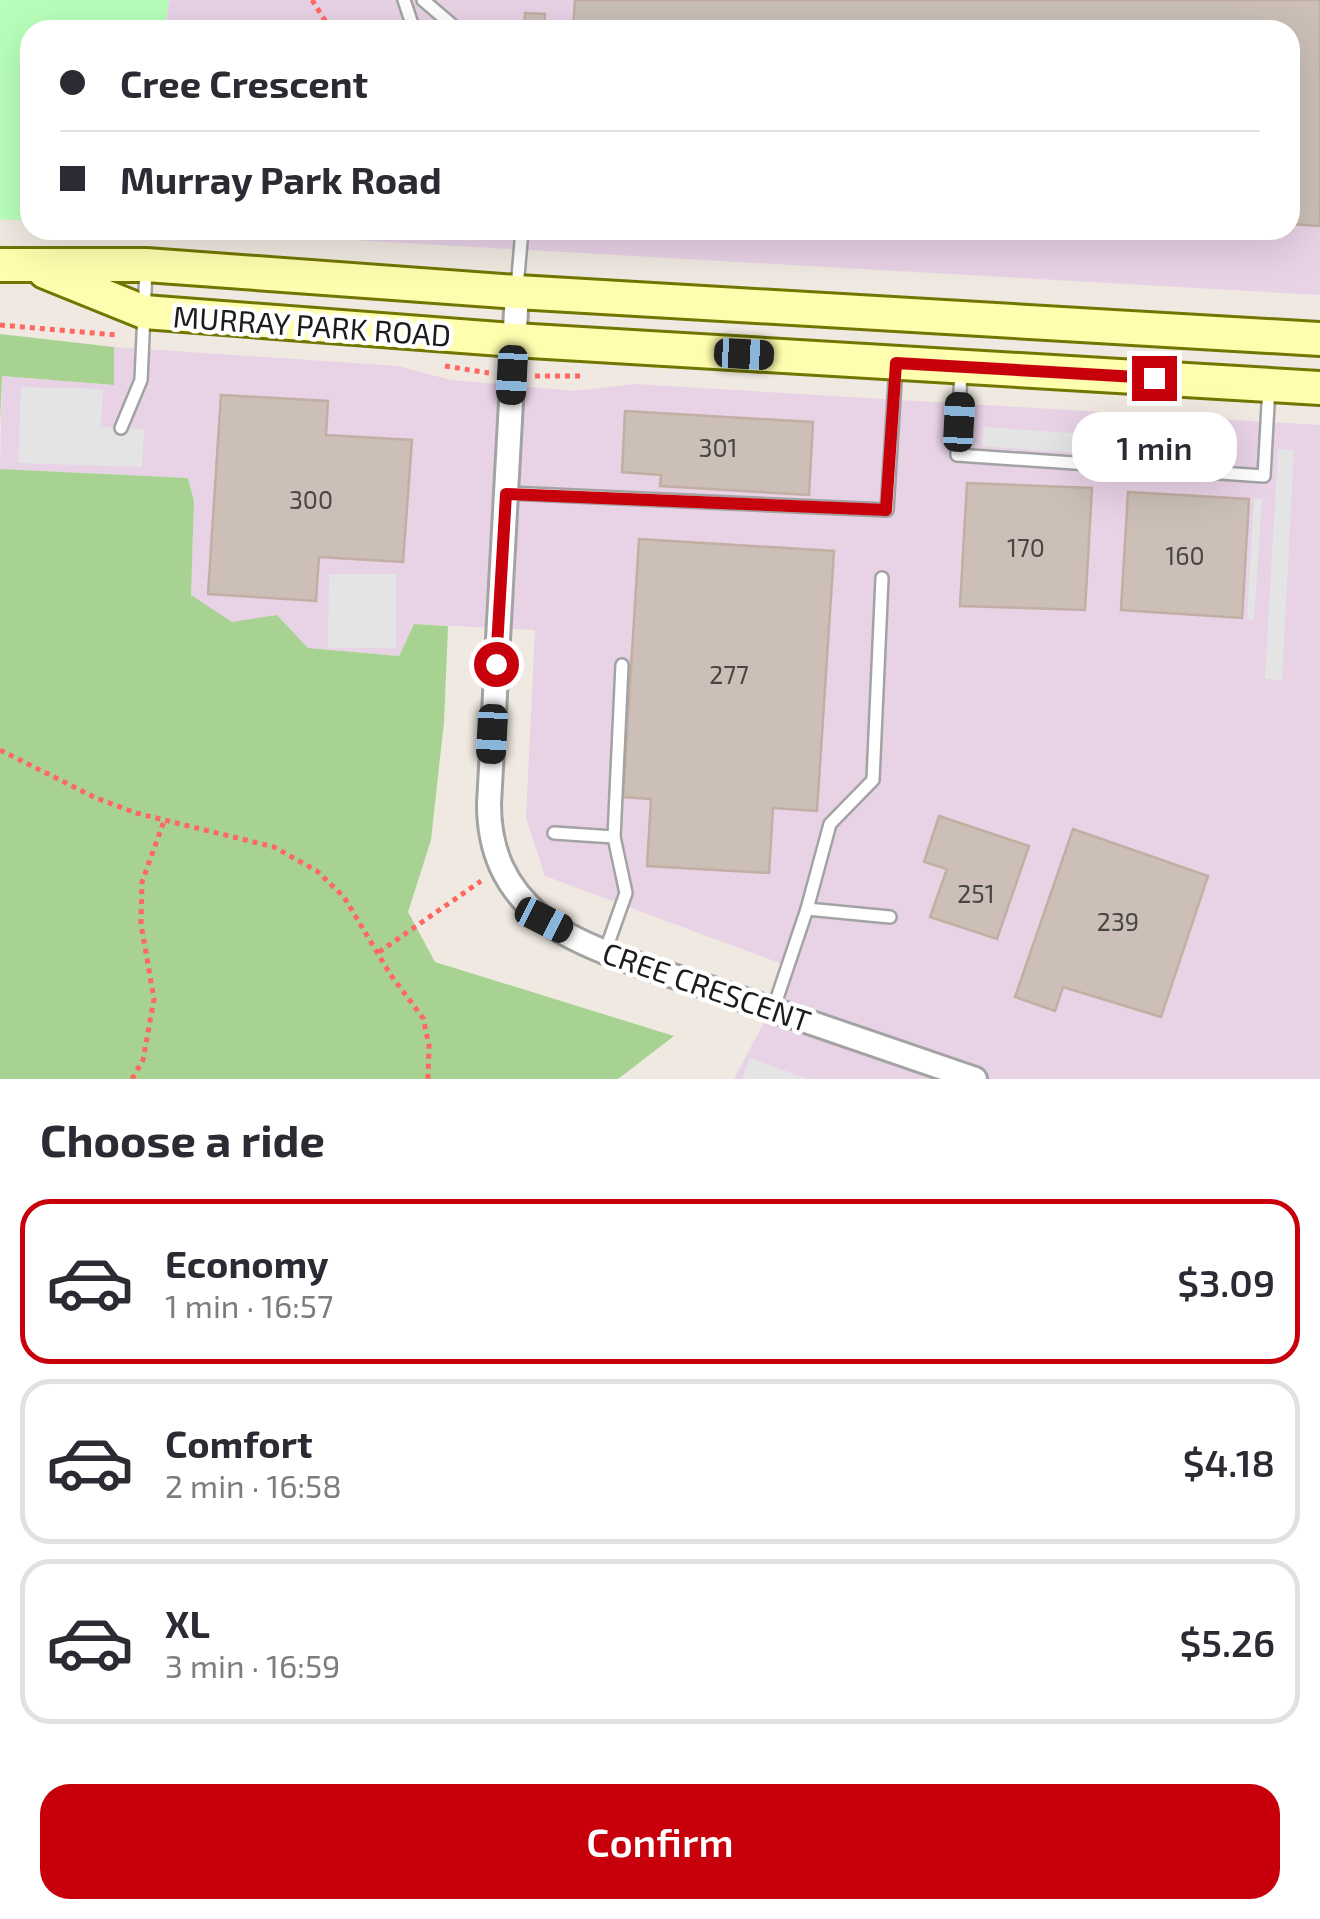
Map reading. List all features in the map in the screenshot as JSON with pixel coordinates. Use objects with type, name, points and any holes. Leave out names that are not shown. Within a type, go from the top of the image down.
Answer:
[{"type":"street","name":"MURRAY PARK ROAD","points":[[16,266],[146,265],[517,292],[1320,339]]},
{"type":"street","name":"MURRAY PARK ROAD","points":[[16,266],[144,312],[514,340],[1320,388]]},
{"type":"street","name":"CREE CRESCENT","points":[[517,292],[489,804],[489,832],[500,868],[520,897],[544,920],[605,952],[976,1079]]},
{"type":"lane","points":[[424,0],[447,20]]},
{"type":"lane","points":[[517,292],[521,240]]},
{"type":"lane","points":[[121,428],[141,380],[146,265]]},
{"type":"lane","points":[[506,494],[886,510],[896,363]]},
{"type":"lane","points":[[962,367],[957,456],[1264,476],[1269,385]]},
{"type":"lane","points":[[773,1010],[808,909],[830,824],[873,780],[882,578]]},
{"type":"lane","points":[[605,952],[626,893],[614,837],[622,664]]},
{"type":"lane","points":[[554,833],[614,837]]},
{"type":"lane","points":[[808,909],[890,917]]},
{"type":"path","points":[[0,750],[96,798],[164,820],[274,847],[300,860],[344,898],[390,974],[423,1018],[429,1044],[428,1079]]},
{"type":"path","points":[[132,1079],[143,1060],[154,999],[141,924],[142,882],[164,820]]},
{"type":"path","points":[[379,952],[500,868]]},
{"type":"shaded area","points":[[169,0],[1320,0],[1320,295],[352,240],[1300,240],[1300,20],[166,20]]},
{"type":"shaded area","points":[[114,347],[398,366],[451,380],[575,391],[634,384],[1320,425],[1320,1079],[734,1079],[793,968],[545,876],[526,818],[535,630],[414,624],[399,656],[308,648],[277,615],[232,623],[191,595],[194,501],[188,478],[0,469],[2,376],[114,385]]},
{"type":"shaded area","points":[[21,387],[103,389],[101,427],[144,429],[142,467],[18,463]]},
{"type":"shaded area","points":[[983,427],[1236,444],[1235,464],[982,446]]},
{"type":"shaded area","points":[[1278,449],[1294,450],[1282,680],[1265,679]]},
{"type":"shaded area","points":[[1254,498],[1262,499],[1254,620],[1247,619]]},
{"type":"shaded area","points":[[329,574],[396,574],[396,648],[328,648]]},
{"type":"shaded area","points":[[750,1058],[808,1079],[742,1079]]},
{"type":"green space","points":[[0,0],[169,0],[166,20],[20,20],[20,220],[0,219]]},
{"type":"green space","points":[[0,334],[114,347],[114,385],[2,376],[0,423]]},
{"type":"green space","points":[[0,469],[188,478],[194,501],[191,595],[232,622],[277,615],[308,648],[399,656],[414,624],[448,626],[444,722],[431,840],[408,912],[435,962],[674,1036],[618,1079],[0,1079]]},
{"type":"building","points":[[575,0],[1320,0],[1320,226],[1300,225],[1300,20],[574,20]]},
{"type":"building","points":[[525,13],[545,14],[545,20],[525,20]]},
{"type":"building","points":[[221,395],[328,401],[326,435],[412,440],[403,562],[319,557],[316,601],[208,594]]},
{"type":"building","points":[[625,411],[813,422],[809,495],[660,486],[661,475],[622,472]]},
{"type":"building","points":[[967,483],[1092,488],[1085,610],[960,606]]},
{"type":"building","points":[[1128,492],[1249,499],[1242,618],[1121,610]]},
{"type":"building","points":[[639,539],[834,551],[817,811],[773,808],[769,873],[647,866],[651,799],[623,797]]},
{"type":"building","points":[[939,816],[1029,846],[997,939],[930,917],[947,869],[924,862]]},
{"type":"building","points":[[1073,829],[1208,876],[1161,1017],[1063,987],[1055,1011],[1015,997]]},
{"type":"route","points":[[496,664],[506,494],[886,510],[896,363],[1154,378]]}]
